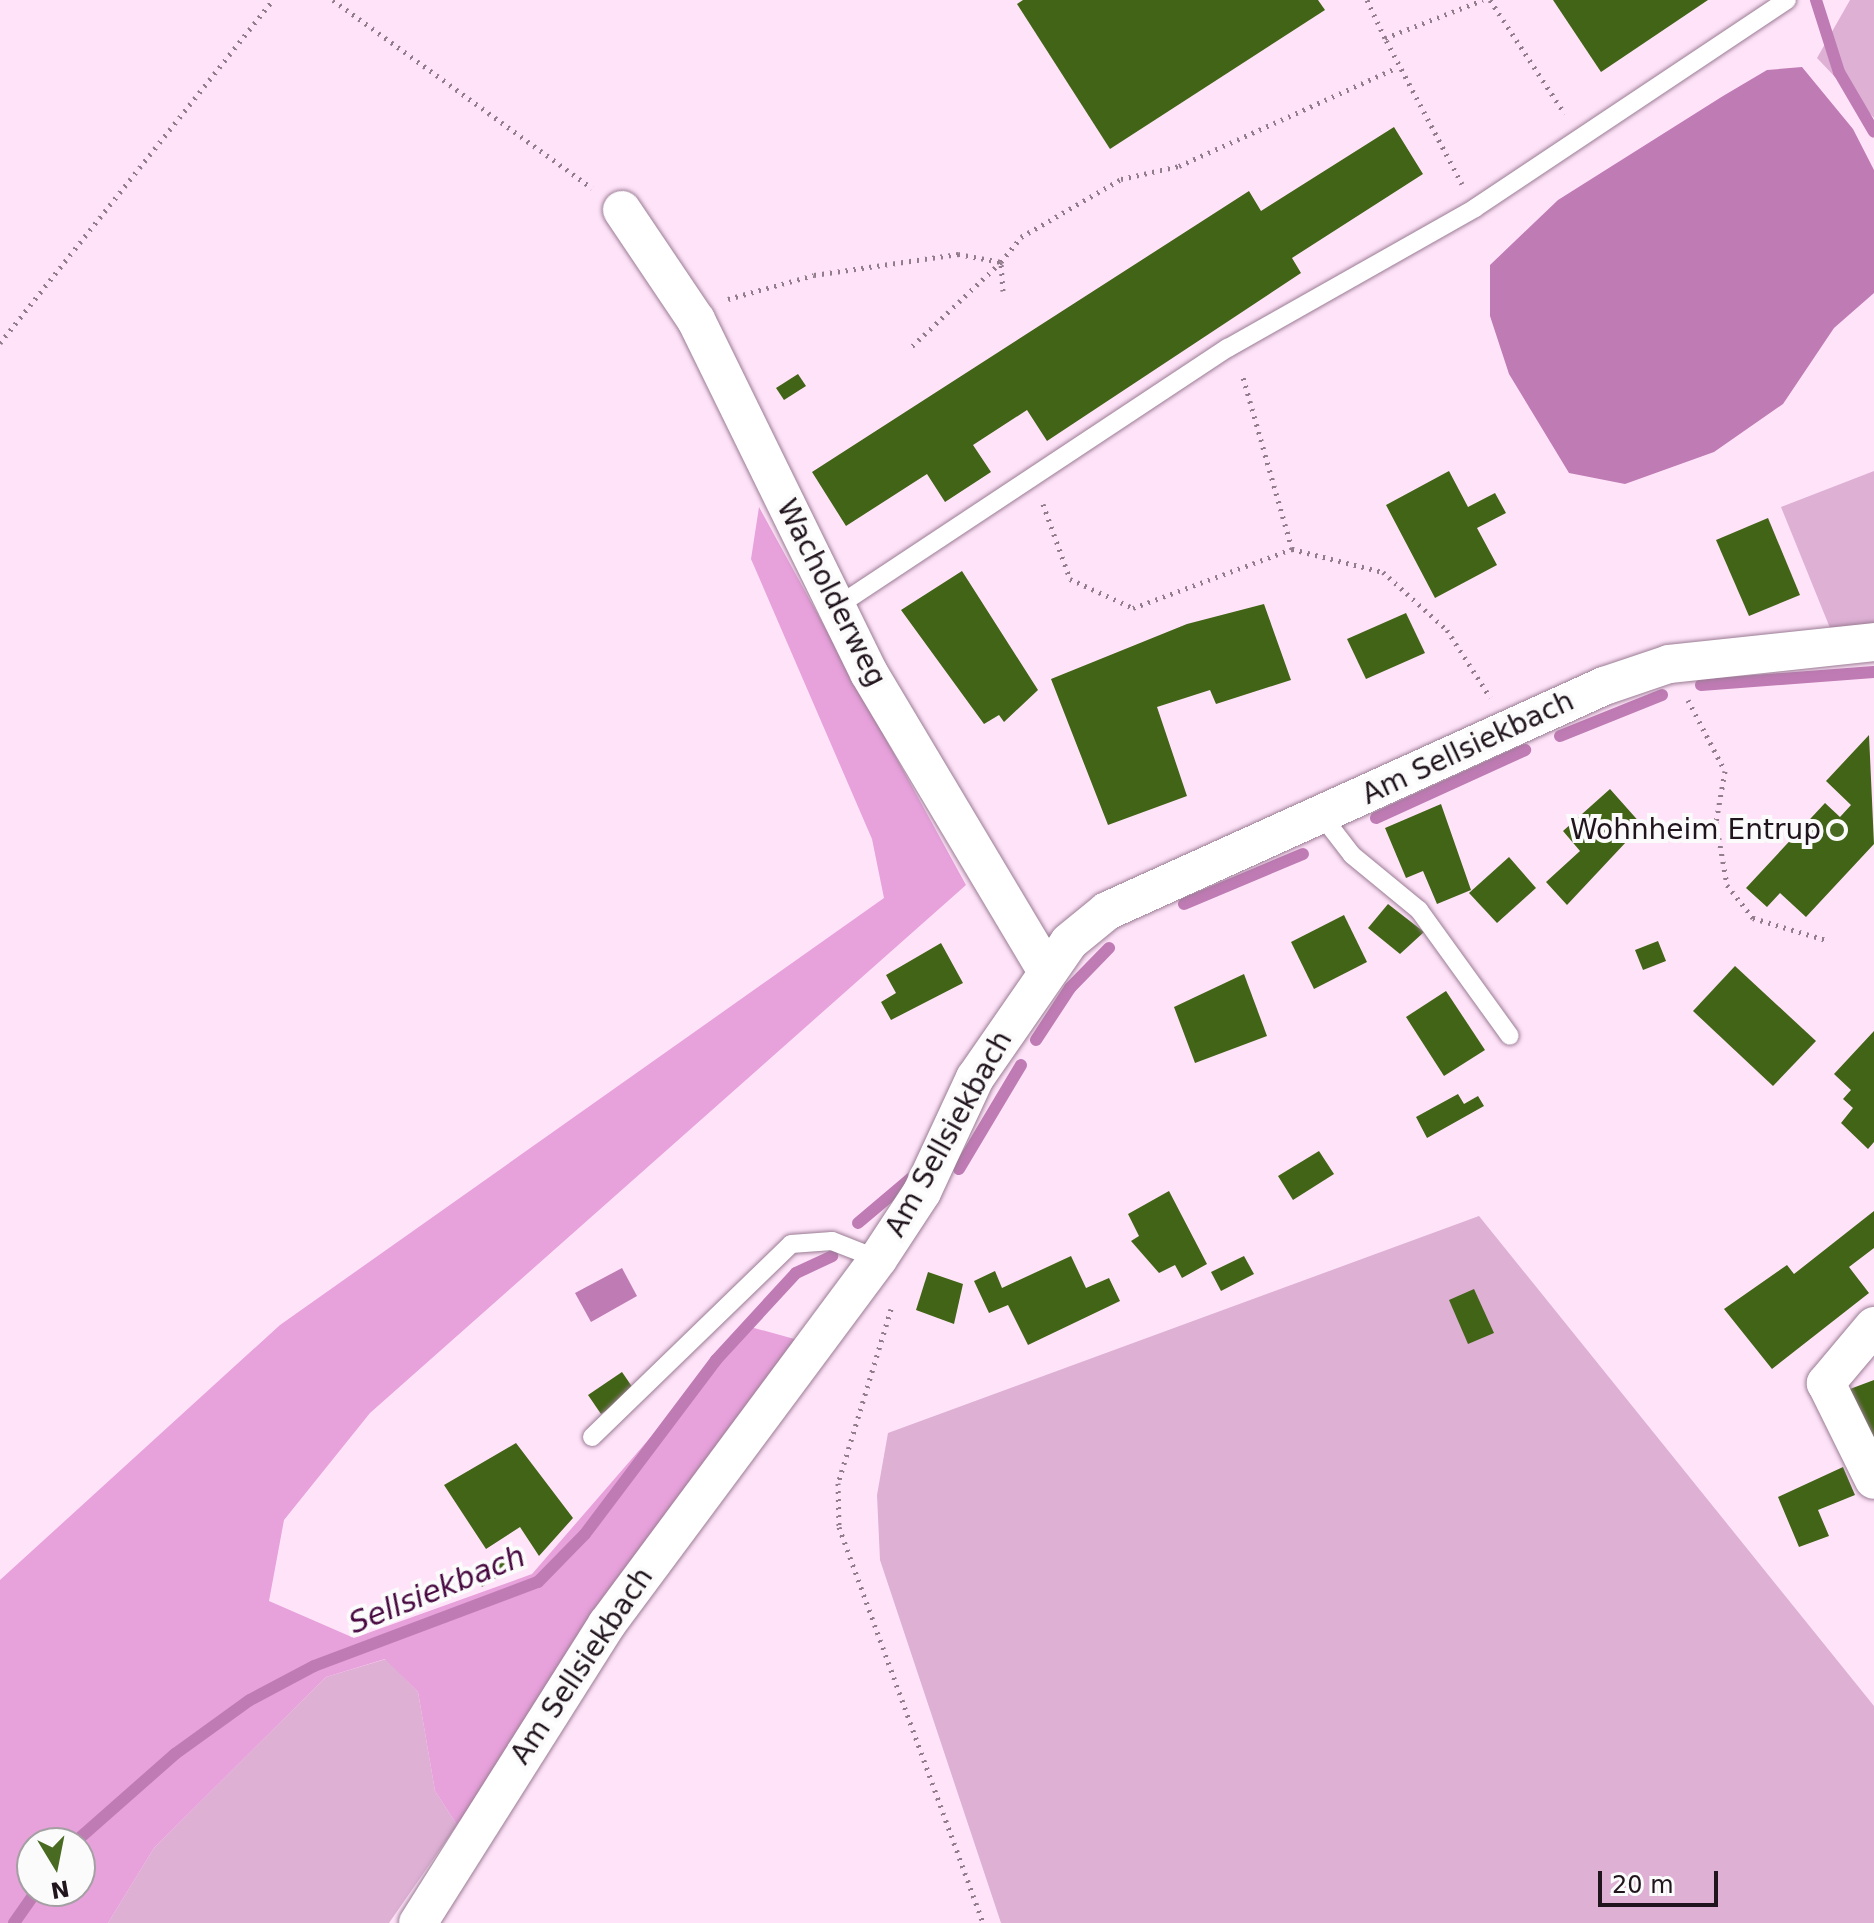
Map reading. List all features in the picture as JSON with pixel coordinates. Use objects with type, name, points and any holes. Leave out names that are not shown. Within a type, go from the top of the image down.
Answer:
[{"type":"street","name":"Wacholderweg","points":[[622,210],[696,320],[836,607],[1047,972]]},
{"type":"street","name":"Am Sellsiekbach","points":[[418,1923],[607,1624],[878,1259],[922,1192],[975,1078],[1047,972],[1107,911],[1322,816],[1509,728],[1669,664],[1874,642]]},
{"type":"street","points":[[1874,1326],[1826,1383],[1874,1480]]},
{"type":"lane","points":[[836,607],[1228,348],[1475,208],[1782,3]]},
{"type":"lane","points":[[1322,816],[1352,855],[1419,910],[1510,1036]]},
{"type":"lane","points":[[592,1437],[791,1244],[832,1241],[878,1259]]},
{"type":"path","points":[[0,343],[273,0]]},
{"type":"path","points":[[333,0],[622,210]]},
{"type":"path","points":[[1367,0],[1396,68],[1475,208]]},
{"type":"path","points":[[1385,38],[1483,0]]},
{"type":"path","points":[[1490,0],[1578,140]]},
{"type":"path","points":[[911,347],[1001,262],[1021,237],[1121,179],[1179,166],[1396,68]]},
{"type":"path","points":[[696,320],[729,298],[814,275],[958,254],[1001,262]]},
{"type":"path","points":[[1001,262],[1003,291]]},
{"type":"path","points":[[1228,348],[1242,374],[1292,549]]},
{"type":"path","points":[[1034,478],[1070,579],[1133,608],[1292,549],[1383,572],[1447,630],[1509,728]]},
{"type":"path","points":[[1669,664],[1725,771],[1716,822],[1727,885],[1753,918],[1826,940]]},
{"type":"path","points":[[893,1301],[838,1483],[839,1527],[983,1923]]},
{"type":"shaded area","points":[[1850,0],[1874,0],[1874,118],[1817,58]]},
{"type":"shaded area","points":[[1802,67],[1853,129],[1874,170],[1874,293],[1834,328],[1783,404],[1714,452],[1625,484],[1569,473],[1509,374],[1490,316],[1490,265],[1558,200],[1767,70]]},
{"type":"shaded area","points":[[1874,471],[1874,625],[1830,628],[1781,507]]},
{"type":"shaded area","points":[[759,507],[966,885],[370,1413],[284,1520],[269,1601],[354,1638],[532,1574],[747,1326],[798,1340],[627,1573],[457,1825],[435,1791],[418,1692],[385,1659],[326,1677],[154,1848],[108,1923],[0,1923],[0,1580],[280,1325],[884,898],[872,839],[751,559]]},
{"type":"shaded area","points":[[1479,1216],[1874,1706],[1874,1923],[1001,1923],[880,1560],[877,1495],[888,1433]]},
{"type":"shaded area","points":[[622,1268],[637,1296],[591,1322],[575,1293]]},
{"type":"shaded area","points":[[386,1659],[418,1692],[435,1791],[457,1825],[389,1923],[108,1923],[154,1848],[326,1677]]},
{"type":"building","points":[[1023,0],[1318,0],[1325,10],[1110,149],[1017,4]]},
{"type":"building","points":[[1553,0],[1708,0],[1601,72]]},
{"type":"building","points":[[1394,127],[1423,174],[1292,258],[1301,273],[1047,441],[1027,410],[973,445],[991,472],[945,502],[927,474],[846,526],[812,472],[1249,191],[1261,211]]},
{"type":"building","points":[[798,374],[806,386],[784,400],[776,388]]},
{"type":"building","points":[[1449,471],[1468,507],[1495,493],[1506,513],[1477,528],[1497,565],[1435,598],[1386,505]]},
{"type":"building","points":[[1768,518],[1800,595],[1749,616],[1716,540]]},
{"type":"building","points":[[962,571],[1038,690],[1004,722],[999,715],[984,724],[901,610]]},
{"type":"building","points":[[1264,604],[1291,680],[1216,704],[1210,690],[1157,707],[1187,796],[1108,825],[1051,679],[1187,624]]},
{"type":"building","points":[[1406,613],[1425,653],[1366,679],[1347,639]]},
{"type":"building","name":"Wohnheim Entrup","points":[[1869,735],[1874,844],[1806,917],[1780,893],[1767,907],[1746,888],[1825,803],[1840,817],[1851,805],[1826,781]]},
{"type":"building","points":[[1610,789],[1642,825],[1567,905],[1546,882],[1580,851],[1563,831]]},
{"type":"building","points":[[1441,804],[1471,890],[1437,904],[1423,871],[1406,878],[1385,828]]},
{"type":"building","points":[[1509,857],[1536,888],[1497,923],[1469,893]]},
{"type":"building","points":[[1388,904],[1424,932],[1400,954],[1368,928]]},
{"type":"building","points":[[1344,915],[1367,962],[1314,989],[1291,942]]},
{"type":"building","points":[[1658,941],[1666,961],[1643,970],[1635,950]]},
{"type":"building","points":[[941,943],[963,983],[891,1020],[881,1002],[896,993],[886,975]]},
{"type":"building","points":[[1735,966],[1816,1041],[1773,1086],[1693,1011]]},
{"type":"building","points":[[1244,974],[1267,1036],[1195,1063],[1174,1007]]},
{"type":"building","points":[[1446,991],[1485,1050],[1444,1076],[1406,1017]]},
{"type":"building","points":[[1874,1031],[1874,1142],[1868,1149],[1841,1123],[1853,1108],[1843,1099],[1851,1090],[1834,1074]]},
{"type":"building","points":[[1458,1094],[1464,1104],[1478,1096],[1484,1106],[1427,1138],[1416,1117]]},
{"type":"building","points":[[1319,1151],[1334,1174],[1293,1200],[1278,1176]]},
{"type":"building","points":[[1169,1191],[1207,1264],[1182,1278],[1175,1265],[1159,1273],[1131,1241],[1139,1236],[1128,1214]]},
{"type":"building","points":[[1874,1211],[1874,1248],[1849,1267],[1869,1293],[1772,1369],[1724,1309],[1787,1265],[1794,1274]]},
{"type":"building","points":[[1071,1256],[1086,1288],[1109,1278],[1120,1301],[1028,1345],[1008,1305],[989,1313],[974,1281],[995,1271],[1002,1288]]},
{"type":"building","points":[[1244,1256],[1254,1274],[1221,1291],[1211,1272]]},
{"type":"building","points":[[928,1272],[963,1284],[954,1324],[916,1310]]},
{"type":"building","points":[[1474,1289],[1494,1333],[1468,1344],[1449,1300]]},
{"type":"building","points":[[622,1372],[635,1391],[601,1414],[588,1395]]},
{"type":"building","points":[[1874,1380],[1874,1450],[1850,1389]]},
{"type":"building","points":[[516,1443],[573,1518],[539,1556],[520,1527],[486,1549],[444,1485]]},
{"type":"building","points":[[1843,1467],[1855,1495],[1818,1510],[1829,1536],[1799,1547],[1778,1497]]},
{"type":"building","points":[[501,1556],[510,1569],[482,1587],[473,1574]]},
{"type":"waterway","points":[[1816,0],[1839,72],[1874,132]]},
{"type":"waterway","name":"Sellsiekbach","points":[[1701,685],[1874,672]]},
{"type":"waterway","name":"Sellsiekbach","points":[[1560,736],[1662,695]]},
{"type":"waterway","name":"Sellsiekbach","points":[[1376,818],[1525,750]]},
{"type":"waterway","name":"Sellsiekbach","points":[[1184,904],[1303,854]]},
{"type":"waterway","name":"Sellsiekbach","points":[[1036,1040],[1070,988],[1109,948]]},
{"type":"waterway","name":"Sellsiekbach","points":[[959,1169],[1021,1065]]},
{"type":"waterway","name":"Sellsiekbach","points":[[858,1223],[915,1175]]},
{"type":"waterway","name":"Sellsiekbach","points":[[92,1827],[175,1754],[250,1700],[314,1666],[538,1582],[585,1534],[716,1360],[796,1273],[832,1256]]},
{"type":"waterway","name":"Sellsiekbach","points":[[14,1923],[25,1907]]},
{"type":"place","name":"Wohnheim Entrup","points":[[1837,830]]}]
